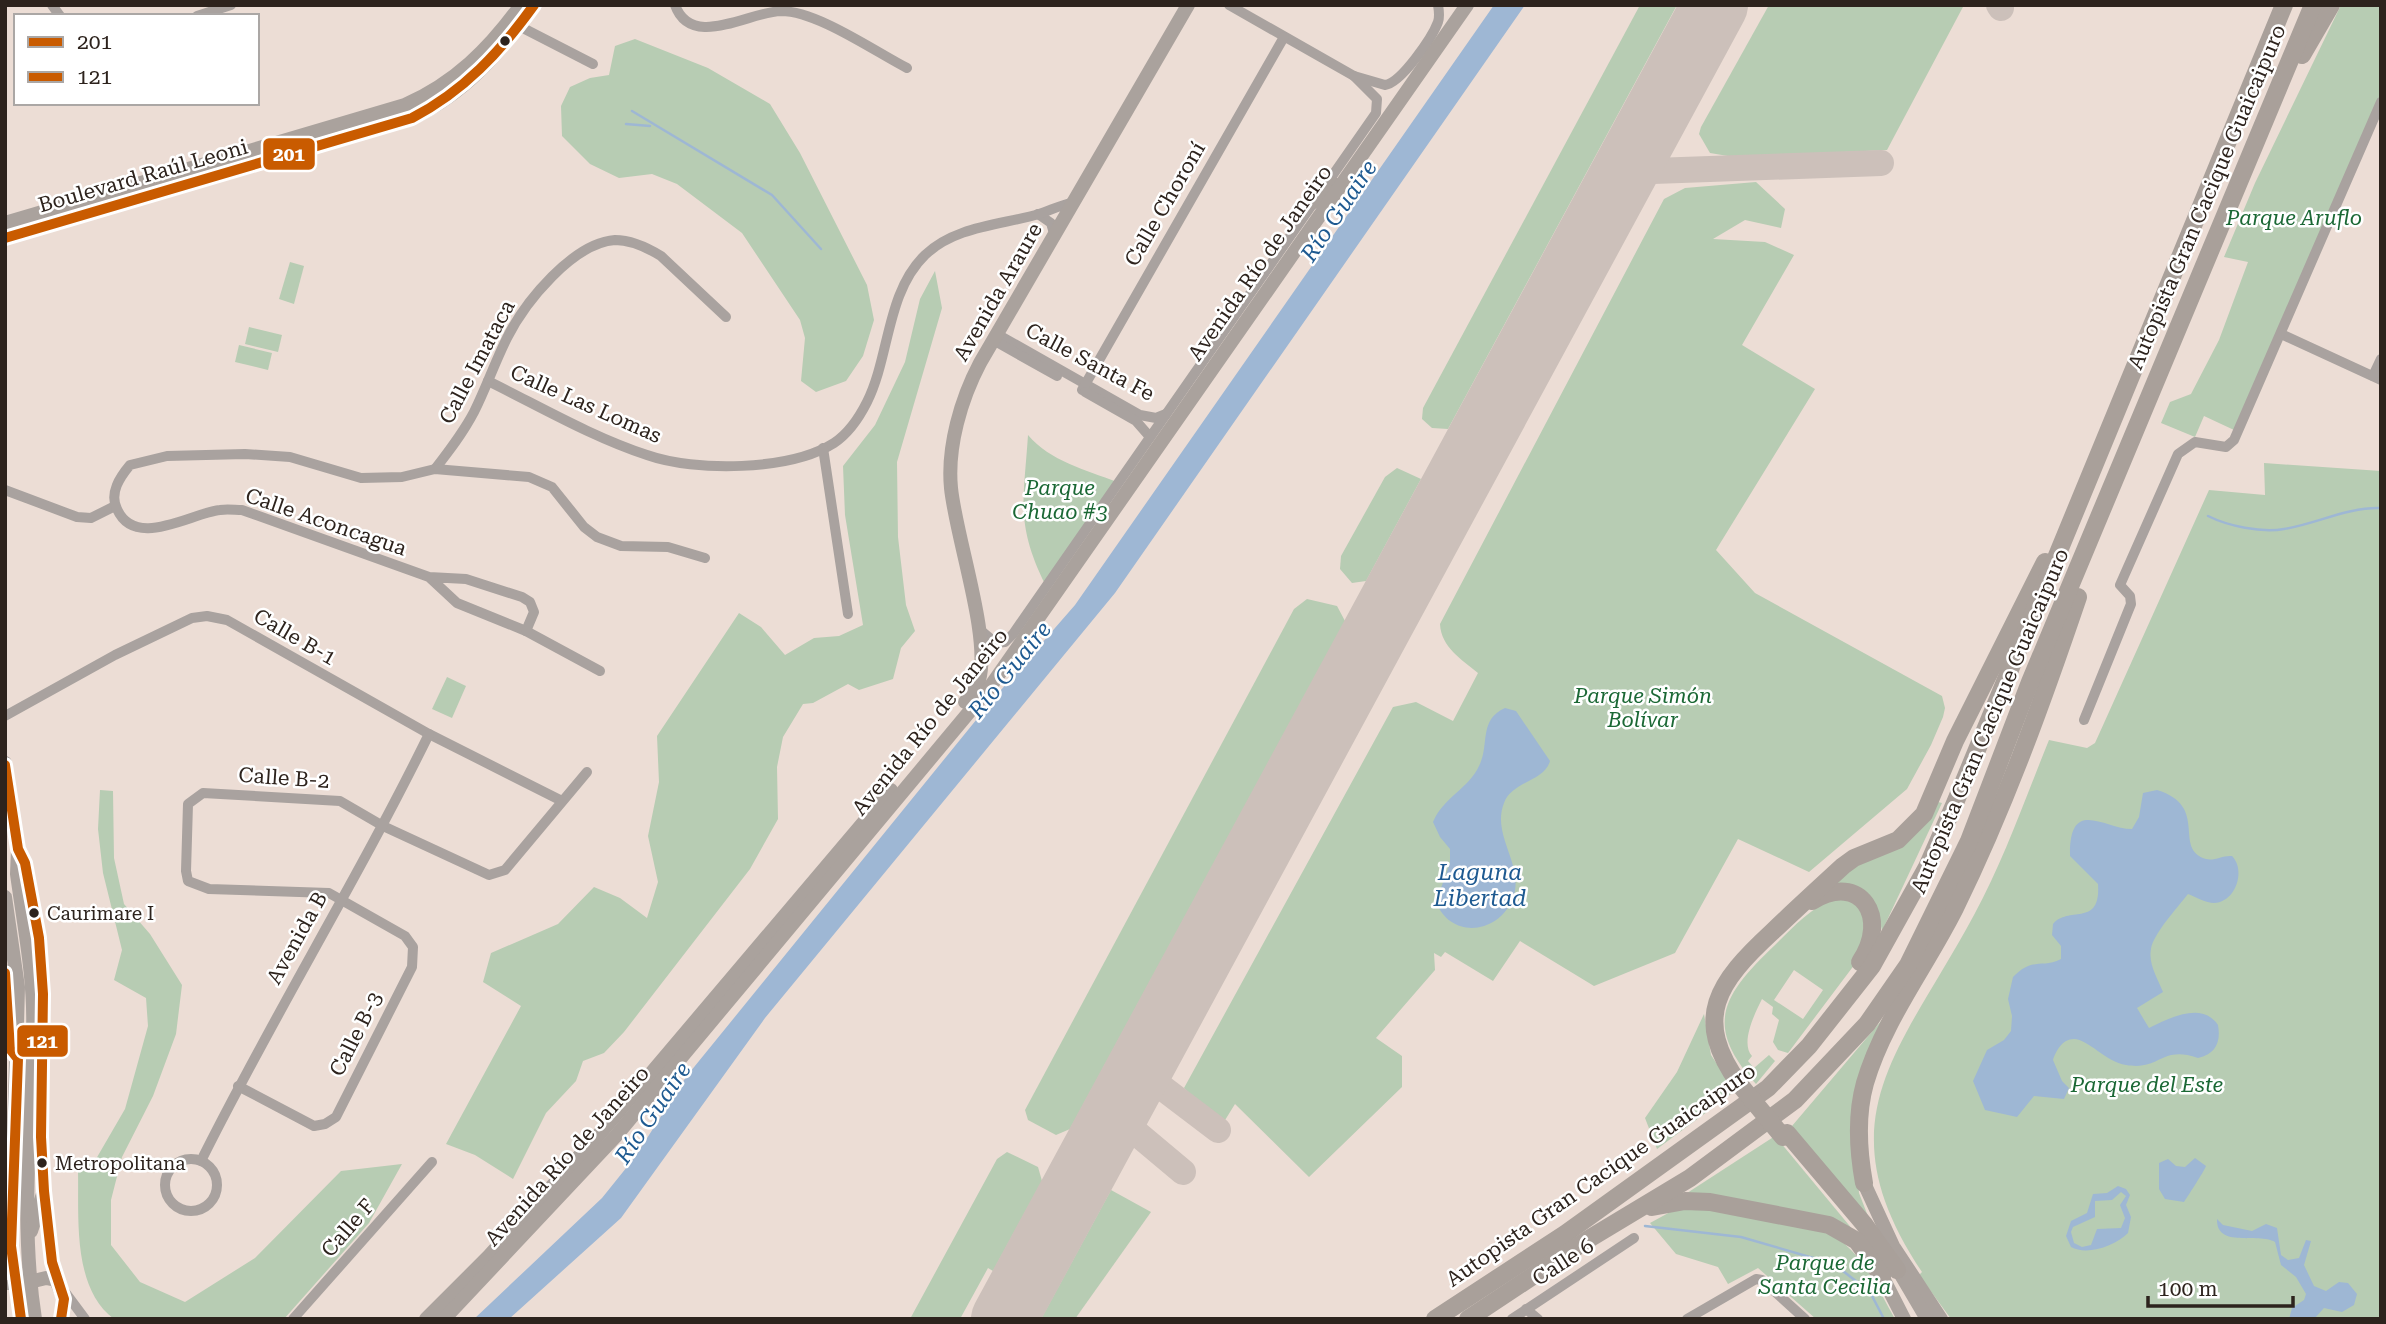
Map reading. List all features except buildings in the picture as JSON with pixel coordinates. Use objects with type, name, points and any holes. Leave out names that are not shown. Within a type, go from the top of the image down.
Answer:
[{"type":"highway","name":"Autopista Gran Cacique Guaicaipuro","points":[[1436,1319],[1565,1234],[1768,1088],[1809,1046],[1872,966],[1927,867],[2063,545],[2282,5]]},
{"type":"highway","name":"Autopista Gran Cacique Guaicaipuro","points":[[1468,1319],[1587,1240],[1690,1178],[1796,1100],[1867,1024],[1908,965],[1969,841],[2029,682],[2085,556],[2119,465],[2313,5]]},
{"type":"highway","points":[[2274,100],[2331,5]]},
{"type":"highway","points":[[1890,1273],[1785,1135],[1722,1058],[1715,1034],[1714,1015],[1722,986],[1748,954],[1847,862],[1898,840],[1918,823],[1930,805],[1950,751],[2044,562],[2063,545]]},
{"type":"highway","points":[[1864,1183],[1859,1119],[1870,1069],[1954,909],[2020,762],[2078,597],[2085,556]]},
{"type":"highway","points":[[1743,1083],[1721,1040],[1720,1008],[1727,987],[1743,966],[1809,904],[1830,893],[1847,894],[1863,901],[1873,917],[1872,944],[1809,1046]]},
{"type":"highway","points":[[1642,1209],[1685,1201],[1710,1202],[1829,1225],[1857,1241],[1890,1273]]},
{"type":"street","points":[[203,14],[231,5]]},
{"type":"street","name":"Boulevard Raúl Leoni","points":[[5,223],[405,106],[441,87],[469,67],[487,49],[521,5]]},
{"type":"street","name":"Boulevard Raúl Leoni","points":[[5,238],[412,118],[433,108],[469,82],[534,5]]},
{"type":"street","points":[[675,5],[685,20],[708,27],[767,12],[799,13],[907,68]]},
{"type":"street","name":"Avenida Araure","points":[[979,628],[951,488],[952,466],[964,400],[995,337],[1188,5]]},
{"type":"street","points":[[1228,5],[1354,76],[1385,85],[1398,81],[1436,26],[1440,14],[1438,5]]},
{"type":"street","name":"Avenida Río de Janeiro","points":[[444,1319],[523,1239],[660,1085],[990,687],[1467,5]]},
{"type":"street","points":[[519,26],[593,64]]},
{"type":"street","name":"Calle Choroní","points":[[1084,388],[1284,37]]},
{"type":"street","name":"Avenida Río de Janeiro","points":[[979,628],[996,643],[1009,639],[1376,113],[1377,99],[1354,76]]},
{"type":"street","points":[[2084,720],[2131,604],[2130,596],[2120,585],[2178,454],[2184,447],[2201,441],[2220,447],[2230,445],[2381,102]]},
{"type":"street","points":[[1314,202],[1352,168]]},
{"type":"street","name":"Calle Las Lomas","points":[[488,381],[647,455],[684,464],[725,466],[807,455],[844,435],[862,411],[876,381],[900,294],[908,276],[926,254],[970,230],[1038,214],[1074,202]]},
{"type":"street","points":[[1038,214],[1051,223],[1055,237]]},
{"type":"street","name":"Calle Imataca","points":[[435,469],[458,440],[508,336],[528,304],[550,279],[583,251],[597,243],[618,240],[648,248],[661,256],[726,317]]},
{"type":"street","points":[[2281,334],[2377,378],[2381,359]]},
{"type":"street","name":"Calle Santa Fe","points":[[995,337],[1136,421],[1150,437]]},
{"type":"street","name":"Calle Santa Fe","points":[[1084,388],[1140,415],[1156,418],[1166,414]]},
{"type":"street","points":[[823,448],[848,614]]},
{"type":"street","name":"Calle Aconcagua","points":[[435,469],[381,480],[361,478],[290,457],[160,457],[130,465],[119,480],[115,506],[128,522],[150,529],[220,510],[242,510],[429,577],[466,579],[527,599],[534,612],[526,631]]},
{"type":"street","points":[[435,469],[542,480],[561,495],[584,527],[597,537],[621,546],[668,547],[705,558]]},
{"type":"street","points":[[1091,544],[1116,489]]},
{"type":"street","points":[[5,490],[77,517],[91,518],[115,506]]},
{"type":"street","name":"Calle Aconcagua","points":[[429,577],[457,603],[526,631],[600,671]]},
{"type":"street","name":"Calle B-1","points":[[5,716],[115,655],[192,618],[207,616],[227,620],[429,734],[562,801]]},
{"type":"street","name":"Avenida Río de Janeiro","points":[[426,1319],[489,1256],[603,1130],[975,690],[981,670],[979,628]]},
{"type":"street","name":"Avenida B","points":[[201,1161],[238,1086],[339,900],[383,826],[429,734]]},
{"type":"street","points":[[5,763],[18,849],[18,874],[34,1030],[28,1129],[27,1246]]},
{"type":"street","name":"Calle B-2","points":[[339,900],[329,893],[314,891],[209,889],[188,881],[188,804],[203,793],[340,801],[383,826],[488,874],[505,870],[587,772]]},
{"type":"street","points":[[18,849],[25,863],[39,938],[43,994],[41,1137],[44,1191],[56,1280],[64,1300],[61,1319]]},
{"type":"street","points":[[5,897],[18,987],[11,1246],[21,1319]]},
{"type":"street","name":"Calle B-3","points":[[238,1086],[314,1126],[325,1124],[336,1117],[412,967],[413,947],[404,936],[339,900]]},
{"type":"street","points":[[5,969],[10,1049],[18,1059]]},
{"type":"street","points":[[34,1030],[43,994]]},
{"type":"street","points":[[28,1129],[22,1139],[17,1284],[36,1319]]},
{"type":"street","points":[[182,1160],[201,1161],[214,1174],[215,1193],[205,1207],[184,1210],[167,1196],[165,1179],[174,1165],[182,1160]]},
{"type":"street","name":"Calle F","points":[[293,1319],[432,1162]]},
{"type":"street","points":[[1864,1183],[1873,1222],[1896,1261],[1890,1273],[1904,1319]]},
{"type":"street","points":[[1864,1183],[1893,1246],[1941,1319]]},
{"type":"street","points":[[17,1284],[44,1191]]},
{"type":"street","name":"Calle 6","points":[[1512,1319],[1634,1238]]},
{"type":"street","points":[[1890,1273],[1927,1319]]},
{"type":"street","points":[[17,1284],[46,1278],[56,1280],[85,1319]]},
{"type":"street","points":[[1687,1319],[1756,1279],[1762,1280],[1805,1319]]},
{"type":"street","points":[[1526,1310],[1538,1319]]},
{"type":"green space","points":[[1640,5],[1677,5],[1448,429],[1432,428],[1422,419],[1423,408]]},
{"type":"green space","points":[[1769,5],[1964,5],[1887,150],[1734,157],[1710,153],[1699,134],[1701,127]]},
{"type":"green space","name":"Parque Aruflo","points":[[2341,5],[2381,5],[2381,99],[2234,430],[2204,416],[2195,437],[2161,423],[2170,402],[2191,394],[2219,340],[2248,262],[2224,257],[2255,183]]},
{"type":"green space","points":[[635,39],[708,68],[770,104],[800,153],[867,285],[874,320],[863,356],[846,381],[816,392],[801,381],[805,338],[800,320],[742,233],[677,184],[652,174],[619,178],[590,164],[562,136],[561,106],[570,87],[590,78],[609,75],[615,46]]},
{"type":"green space","name":"Parque Simón Bolívar","points":[[1756,182],[1785,209],[1781,228],[1745,220],[1713,239],[1765,242],[1794,255],[1742,345],[1815,389],[1716,550],[1755,593],[1942,696],[1945,708],[1943,717],[1931,745],[1907,789],[1809,872],[1738,839],[1675,953],[1594,986],[1520,941],[1493,981],[1445,952],[1441,957],[1434,953],[1435,970],[1376,1038],[1402,1056],[1402,1087],[1309,1177],[1235,1104],[1222,1125],[1184,1088],[1393,707],[1416,702],[1453,721],[1478,673],[1448,646],[1440,624],[1664,199],[1685,188]]},
{"type":"green space","points":[[290,262],[304,266],[294,304],[279,299]]},
{"type":"green space","points":[[935,271],[942,308],[897,462],[898,537],[906,605],[915,631],[901,648],[893,679],[859,690],[848,684],[813,703],[803,704],[783,737],[777,767],[778,819],[750,869],[624,1032],[604,1053],[583,1061],[576,1081],[546,1113],[513,1179],[475,1155],[446,1144],[521,1006],[483,982],[491,953],[558,924],[594,887],[620,898],[647,918],[658,882],[648,836],[659,782],[657,736],[739,613],[761,627],[785,655],[814,638],[839,636],[863,625],[845,515],[843,466],[875,425],[905,362],[920,299]]},
{"type":"green space","points":[[249,327],[282,335],[278,352],[245,344]]},
{"type":"green space","points":[[239,345],[272,353],[268,370],[235,362]]},
{"type":"green space","name":"Parque Chuao #3","points":[[1028,435],[1058,458],[1117,482],[1045,584],[1035,563],[1025,527]]},
{"type":"green space","name":"Parque del Este","points":[[2264,463],[2381,471],[2381,1319],[1951,1319],[1919,1275],[1922,1272],[1892,1218],[1877,1171],[1874,1128],[1882,1087],[1899,1047],[1985,894],[2049,740],[2087,748],[2095,743],[2209,490],[2265,495]]},
{"type":"green space","points":[[1397,468],[1421,479],[1366,581],[1352,583],[1340,569],[1341,556],[1385,477]]},
{"type":"green space","points":[[1307,599],[1337,606],[1345,621],[1070,1129],[1056,1135],[1028,1120],[1025,1110],[1294,609]]},
{"type":"green space","points":[[447,677],[466,686],[452,718],[432,709]]},
{"type":"green space","points":[[100,790],[113,791],[114,858],[124,904],[150,934],[182,985],[176,1034],[153,1096],[122,1157],[111,1200],[111,1245],[140,1282],[185,1302],[255,1258],[341,1171],[402,1164],[369,1223],[284,1319],[114,1319],[100,1306],[84,1271],[79,1230],[78,1171],[96,1159],[125,1109],[148,1026],[146,998],[114,980],[122,950],[103,873],[98,829]]},
{"type":"green space","points":[[1938,802],[1942,803],[1882,931],[1879,916],[1826,889]]},
{"type":"green space","points":[[1834,898],[1846,899],[1863,909],[1864,952],[1788,1053],[1778,1050],[1773,1042],[1779,1020],[1772,1014],[1773,1007],[1762,999],[1748,1036],[1752,1056],[1748,1061],[1754,1068],[1769,1055],[1775,1061],[1756,1084],[1739,1063],[1729,1044],[1725,1027],[1726,1010],[1732,995],[1757,963],[1802,919]],"holes":[[[1794,970],[1823,990],[1803,1019],[1774,1000]]]},
{"type":"green space","points":[[1704,1014],[1711,1055],[1735,1091],[1657,1149],[1645,1118],[1677,1072]]},
{"type":"green space","points":[[1887,1014],[1855,1147],[1859,1193],[1871,1224],[1792,1126]]},
{"type":"green space","points":[[1775,1136],[1853,1230],[1684,1195]]},
{"type":"green space","points":[[1007,1152],[1038,1167],[1042,1181],[993,1271],[988,1268],[960,1319],[910,1319],[997,1159]]},
{"type":"green space","points":[[1111,1190],[1151,1212],[1075,1319],[1041,1319]]},
{"type":"green space","name":"Parque de Santa Cecilia","points":[[1694,1207],[1827,1232],[1859,1259],[1895,1319],[1816,1319],[1758,1268],[1728,1284],[1718,1267],[1676,1254],[1650,1223],[1672,1211]]},
{"type":"water","name":"Río Guaire","points":[[1494,5],[1525,5],[1115,593],[765,1018],[621,1218],[509,1319],[474,1319],[602,1198],[635,1157],[686,1077],[994,698],[1075,605]]},
{"type":"water","name":"Laguna Libertad","points":[[1505,708],[1516,711],[1550,761],[1547,768],[1514,790],[1504,803],[1502,827],[1515,874],[1513,898],[1497,919],[1475,928],[1463,927],[1443,914],[1436,902],[1450,863],[1450,849],[1433,822],[1443,806],[1475,774],[1482,758],[1491,719]]},
{"type":"water","points":[[2157,790],[2173,797],[2182,806],[2187,816],[2191,846],[2196,854],[2206,859],[2232,856],[2238,869],[2238,877],[2233,891],[2222,901],[2211,903],[2188,894],[2166,921],[2156,936],[2150,955],[2163,992],[2137,1008],[2149,1028],[2185,1014],[2203,1014],[2218,1025],[2219,1037],[2216,1046],[2209,1054],[2198,1058],[2176,1054],[2138,1066],[2119,1063],[2079,1040],[2066,1041],[2060,1046],[2053,1060],[2062,1081],[2069,1088],[2064,1099],[2034,1096],[2017,1117],[1985,1110],[1973,1081],[1987,1050],[2004,1040],[2011,1031],[2012,1016],[2008,999],[2013,977],[2032,965],[2061,959],[2061,946],[2052,935],[2053,924],[2067,916],[2089,911],[2098,898],[2098,884],[2070,856],[2075,826],[2090,820],[2132,829],[2139,817],[2143,793]]},
{"type":"water","points":[[2195,1158],[2206,1166],[2184,1202],[2165,1199],[2159,1189],[2159,1163],[2168,1159],[2176,1166],[2185,1167]]},
{"type":"water","points":[[2118,1186],[2126,1189],[2130,1195],[2126,1205],[2131,1217],[2128,1233],[2116,1242],[2093,1250],[2071,1247],[2066,1236],[2071,1221],[2087,1213],[2093,1194],[2107,1193]],"holes":[[[2121,1192],[2126,1196],[2120,1205],[2125,1218],[2121,1228],[2097,1229],[2091,1245],[2082,1247],[2074,1243],[2071,1232],[2073,1227],[2095,1217],[2095,1201],[2112,1200]]]},
{"type":"water","points":[[2217,1219],[2223,1225],[2252,1231],[2266,1224],[2277,1228],[2281,1255],[2288,1260],[2299,1258],[2306,1240],[2311,1241],[2304,1265],[2314,1286],[2326,1291],[2339,1282],[2348,1283],[2357,1294],[2354,1305],[2342,1312],[2324,1308],[2314,1319],[2289,1319],[2292,1308],[2304,1300],[2306,1294],[2296,1277],[2281,1265],[2275,1242],[2259,1238],[2230,1237],[2223,1234]]},
{"type":"waterway","points":[[632,111],[772,195],[821,249]]},
{"type":"waterway","points":[[626,124],[650,126]]},
{"type":"waterway","points":[[2208,516],[2245,528],[2275,530],[2296,527],[2356,510],[2381,508]]},
{"type":"waterway","points":[[1645,1226],[1741,1237],[1834,1264],[1870,1292],[1884,1319]]},
{"type":"taxiway","points":[[1625,172],[1881,163]]},
{"type":"taxiway","points":[[1139,1070],[1218,1130]]},
{"type":"taxiway","points":[[1115,1115],[1183,1172]]},
{"type":"runway","points":[[1004,1319],[1715,5]]},
{"type":"transit line","name":"201","points":[[5,238],[412,118],[448,96],[480,69],[534,5]]},
{"type":"transit line","name":"121","points":[[5,765],[18,849],[25,863],[39,938],[43,994],[41,1137],[44,1191],[52,1262],[64,1299],[61,1319]]},
{"type":"transit line","name":"121","points":[[5,973],[10,1049],[18,1059],[11,1246],[21,1319]]},
{"type":"place","name":"Caurimare I","points":[[34,913]]},
{"type":"place","name":"Metropolitana","points":[[42,1163]]}]
